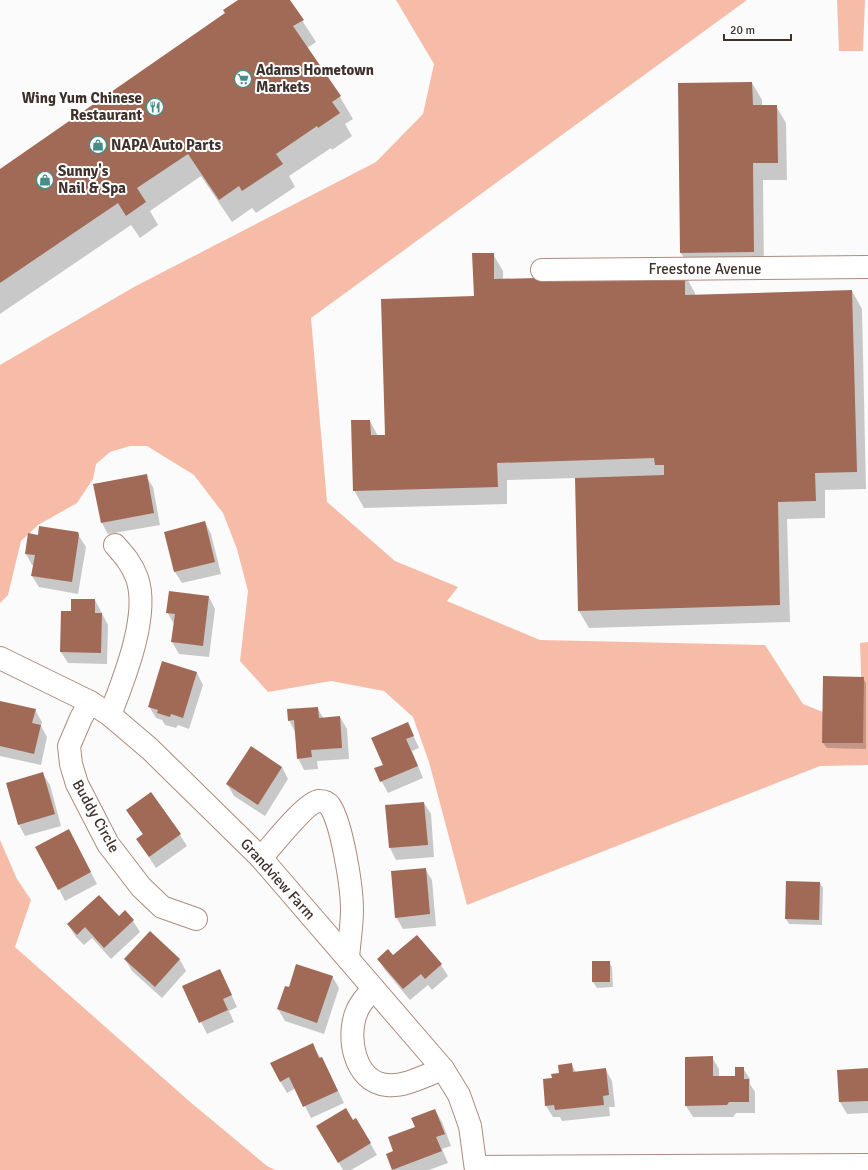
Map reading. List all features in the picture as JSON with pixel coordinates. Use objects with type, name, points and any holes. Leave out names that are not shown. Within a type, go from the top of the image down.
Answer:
[{"type":"street","name":"Freestone Avenue","points":[[542,270],[868,267]]},
{"type":"street","points":[[110,715],[128,670],[135,642],[140,602],[137,579],[129,561],[115,545]]},
{"type":"street","name":"Grandview Farm","points":[[0,658],[90,702],[110,715],[150,749],[261,858],[443,1069],[459,1095],[470,1126],[476,1169]]},
{"type":"street","name":"Buddy Circle","points":[[90,702],[81,718],[69,746],[71,764],[77,784],[108,844],[141,887],[162,907],[196,919]]},
{"type":"street","points":[[261,858],[305,810],[317,801],[324,802],[330,807],[339,830],[347,864],[352,909],[348,958]]},
{"type":"street","points":[[373,988],[357,1010],[353,1026],[353,1043],[362,1071],[372,1080],[380,1084],[389,1085],[407,1082],[443,1069]]},
{"type":"street","points":[[476,1169],[868,1165]]},
{"type":"shaded area","points":[[396,0],[747,0],[311,318],[327,502],[395,561],[458,587],[447,601],[540,640],[765,645],[803,704],[863,728],[860,643],[868,642],[868,765],[820,766],[467,905],[429,762],[413,717],[384,691],[331,681],[268,692],[240,661],[248,591],[237,549],[223,513],[194,475],[147,446],[130,446],[110,452],[96,464],[93,479],[77,503],[38,525],[21,541],[8,595],[0,603],[0,365],[134,287],[376,162],[423,114],[434,64]]},
{"type":"shaded area","points":[[837,0],[865,0],[863,51],[839,51]]},
{"type":"shaded area","points":[[0,840],[17,879],[31,900],[15,947],[189,1101],[267,1166],[275,1170],[0,1170]]},
{"type":"building","points":[[238,0],[290,0],[304,20],[293,26],[341,96],[332,102],[340,113],[318,128],[317,126],[276,154],[283,164],[242,191],[239,186],[219,200],[188,154],[137,188],[146,202],[126,216],[118,203],[0,283],[0,169],[225,13],[223,10]]},
{"type":"building","points":[[752,82],[753,105],[777,105],[778,163],[753,163],[754,252],[680,253],[678,83]]},
{"type":"building","points":[[472,253],[494,253],[494,279],[685,274],[685,295],[852,290],[857,472],[815,473],[816,501],[778,502],[780,605],[578,611],[575,478],[664,475],[664,465],[655,465],[654,458],[497,463],[498,487],[353,491],[351,420],[370,420],[371,435],[385,435],[381,299],[474,296]]},
{"type":"building","points":[[147,474],[154,513],[101,523],[93,484]]},
{"type":"building","points":[[205,521],[215,562],[174,572],[164,532]]},
{"type":"building","points":[[39,526],[78,532],[79,535],[72,582],[31,576],[35,555],[25,554],[28,533],[38,535]]},
{"type":"building","points":[[169,591],[209,596],[203,646],[171,642],[175,614],[166,613]]},
{"type":"building","points":[[71,599],[95,599],[95,613],[102,613],[101,653],[60,652],[61,611],[71,611]]},
{"type":"building","points":[[162,661],[197,672],[183,718],[171,714],[170,717],[157,713],[158,710],[148,707]]},
{"type":"building","points":[[823,676],[864,677],[863,743],[822,743]]},
{"type":"building","points":[[0,701],[36,709],[32,723],[41,725],[34,754],[0,746]]},
{"type":"building","points":[[318,707],[319,718],[340,716],[342,748],[311,750],[312,757],[297,759],[294,720],[288,721],[287,709]]},
{"type":"building","points":[[408,722],[414,736],[406,739],[418,766],[380,782],[374,768],[383,765],[371,738]]},
{"type":"building","points":[[251,746],[282,767],[258,805],[226,784]]},
{"type":"building","points":[[43,772],[55,814],[18,825],[6,783]]},
{"type":"building","points":[[151,792],[181,834],[149,857],[136,839],[143,834],[126,810]]},
{"type":"building","points":[[424,802],[428,845],[389,848],[385,805]]},
{"type":"building","points":[[69,829],[91,872],[58,890],[35,847]]},
{"type":"building","points":[[426,868],[430,914],[395,918],[391,871]]},
{"type":"building","points":[[786,881],[820,882],[819,920],[785,919]]},
{"type":"building","points":[[99,895],[119,916],[125,910],[134,920],[104,948],[85,927],[77,935],[67,924]]},
{"type":"building","points":[[150,931],[180,959],[155,987],[124,959]]},
{"type":"building","points":[[417,935],[442,964],[425,979],[421,974],[403,989],[377,959],[388,949],[393,955]]},
{"type":"building","points":[[592,961],[610,961],[610,982],[592,982]]},
{"type":"building","points":[[296,964],[333,976],[317,1023],[277,1009],[285,986],[289,987]]},
{"type":"building","points":[[220,969],[232,995],[223,999],[228,1010],[199,1023],[182,986]]},
{"type":"building","points":[[313,1043],[319,1058],[322,1057],[338,1091],[303,1107],[289,1077],[280,1082],[270,1063]]},
{"type":"building","points":[[713,1056],[713,1076],[735,1076],[735,1067],[744,1067],[744,1079],[749,1079],[749,1102],[729,1102],[727,1105],[685,1106],[685,1057]]},
{"type":"building","points":[[572,1063],[573,1072],[606,1068],[609,1095],[603,1096],[604,1105],[555,1110],[554,1105],[545,1106],[543,1079],[552,1078],[551,1074],[559,1073],[558,1065]]},
{"type":"building","points":[[868,1068],[868,1101],[839,1102],[837,1070]]},
{"type":"building","points":[[346,1108],[353,1120],[356,1118],[371,1143],[338,1163],[316,1126]]},
{"type":"building","points":[[435,1109],[445,1134],[436,1137],[442,1151],[392,1170],[386,1154],[393,1151],[388,1137],[415,1127],[411,1118]]},
{"type":"place","name":"Adams Hometown Markets","points":[[243,79]]},
{"type":"place","name":"Wing Yum Chinese Restaurant","points":[[155,107]]},
{"type":"place","name":"NAPA Auto Parts","points":[[98,145]]},
{"type":"place","name":"Sunny's Nail & Spa","points":[[45,180]]}]
